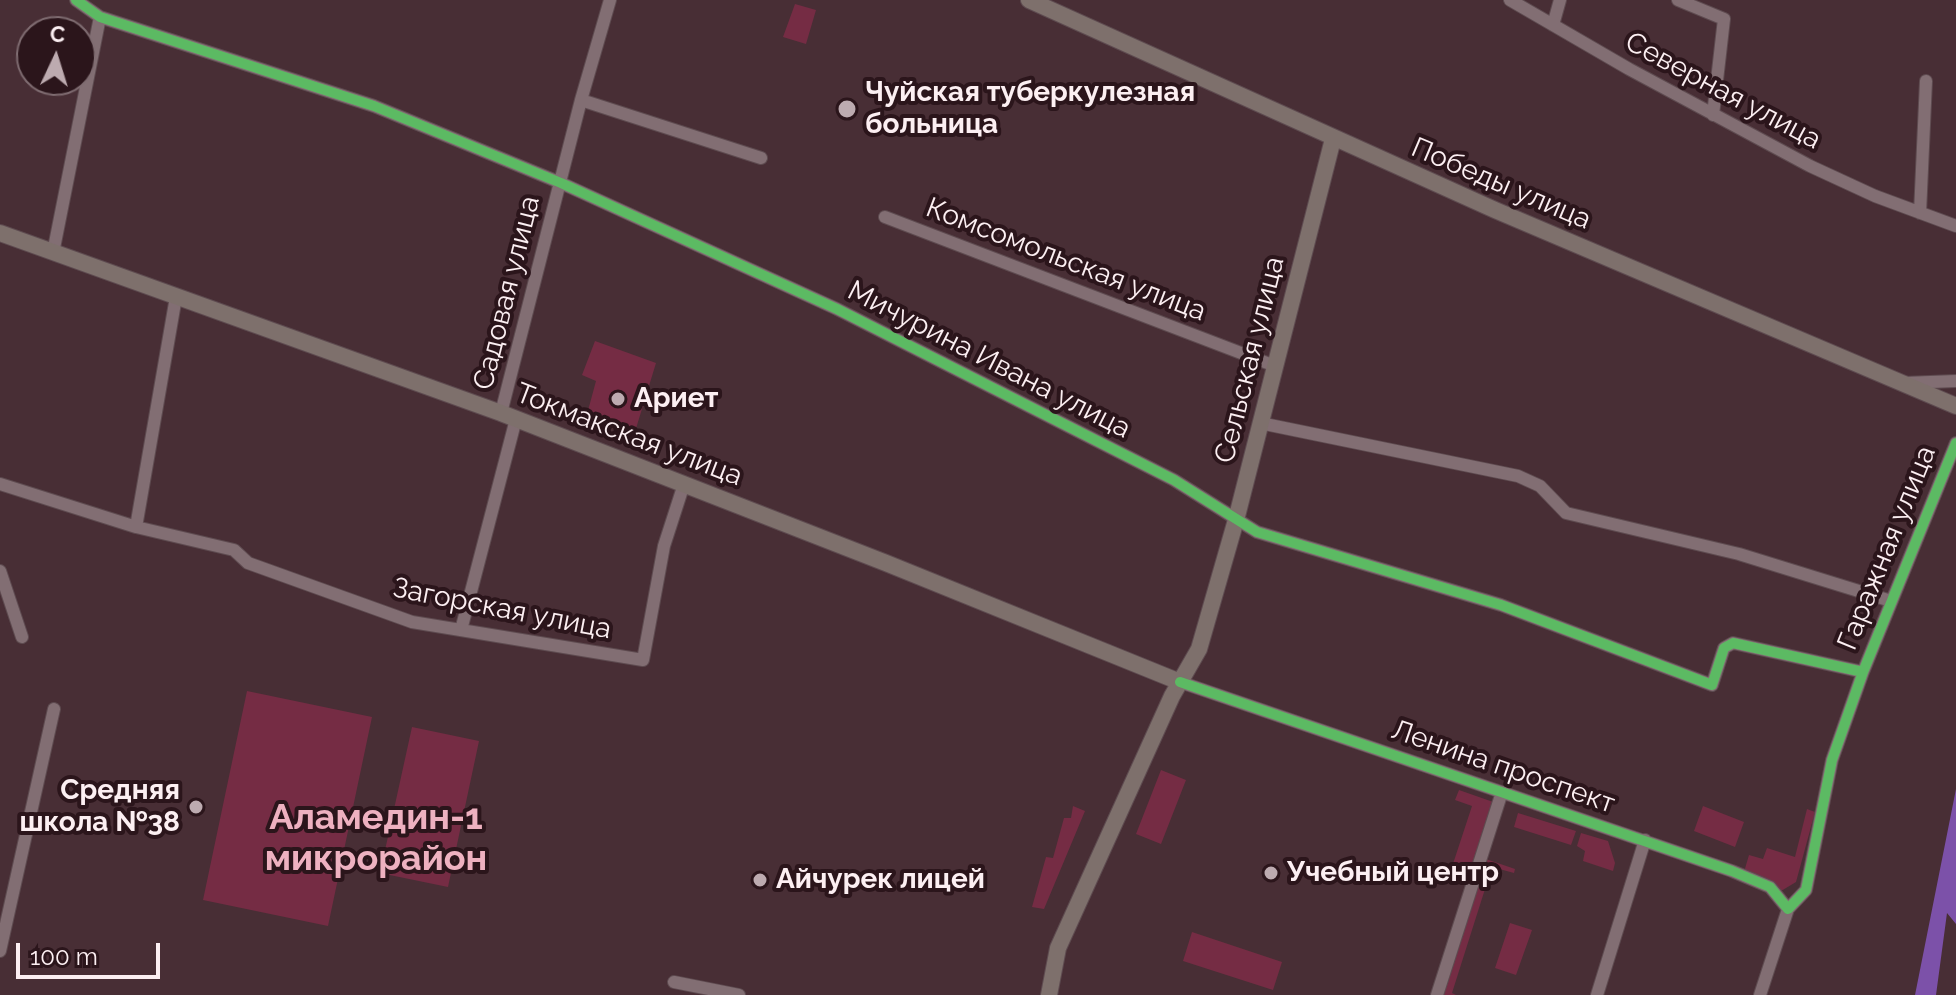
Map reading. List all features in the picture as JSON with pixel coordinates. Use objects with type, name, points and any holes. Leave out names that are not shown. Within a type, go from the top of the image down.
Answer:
[{"type":"main road","name":"Победы улица","points":[[1029,0],[1333,139],[1956,406]]},
{"type":"main road","name":"Сельская улица","points":[[1049,995],[1058,948],[1180,682],[1199,649],[1236,520],[1333,139]]},
{"type":"main road","points":[[0,233],[54,245]]},
{"type":"main road","name":"Токмакская улица","points":[[54,245],[176,297],[509,416],[1180,682]]},
{"type":"street","name":"Садовая улица","points":[[461,630],[561,183],[610,0]]},
{"type":"street","name":"Северная улица","points":[[1510,0],[1810,166],[1875,196],[1956,226]]},
{"type":"street","points":[[1553,25],[1560,0]]},
{"type":"street","points":[[1678,0],[1724,19],[1713,115]]},
{"type":"street","name":"Мичурина Ивана улица","points":[[83,2],[100,17],[374,106],[561,183],[837,309],[1174,480],[1264,535],[1501,605],[1712,685],[1724,648],[1733,643],[1863,672]]},
{"type":"street","points":[[54,245],[100,17]]},
{"type":"street","points":[[1920,213],[1926,81]]},
{"type":"street","points":[[581,100],[761,158]]},
{"type":"street","name":"Комсомольская улица","points":[[885,217],[1275,366]]},
{"type":"street","points":[[136,527],[176,297]]},
{"type":"street","points":[[1899,383],[1956,381]]},
{"type":"street","points":[[1260,423],[1518,476],[1540,486],[1566,513],[1739,554],[1891,601]]},
{"type":"street","name":"Гаражная улица","points":[[1760,995],[1793,905],[1806,890],[1832,760],[1863,672],[1956,443]]},
{"type":"street","name":"Загорская улица","points":[[0,484],[136,527],[234,550],[248,563],[412,622],[643,660],[664,546],[684,484]]},
{"type":"street","points":[[0,571],[22,637]]},
{"type":"street","name":"Ленина проспект","points":[[1180,682],[1645,840],[1762,883],[1793,905]]},
{"type":"street","points":[[0,951],[54,709]]},
{"type":"street","points":[[1437,995],[1502,792]]},
{"type":"street","points":[[1597,995],[1645,840]]},
{"type":"street","points":[[674,982],[739,995]]},
{"type":"shaded area","points":[[795,4],[816,10],[806,44],[783,37]]},
{"type":"shaded area","name":"Ариет","points":[[595,341],[656,363],[634,435],[586,418],[596,381],[582,375]]},
{"type":"shaded area","points":[[247,691],[372,717],[328,926],[203,900]]},
{"type":"shaded area","points":[[412,727],[479,741],[448,887],[380,873]]},
{"type":"shaded area","points":[[1161,770],[1186,780],[1161,844],[1136,834]]},
{"type":"shaded area","points":[[1956,789],[1956,924],[1947,913],[1936,995],[1915,995]]},
{"type":"shaded area","points":[[1459,790],[1496,803],[1470,883],[1449,876],[1472,806],[1455,800]]},
{"type":"shaded area","points":[[1073,806],[1085,811],[1044,909],[1032,907],[1046,857],[1053,858],[1064,818],[1071,818]]},
{"type":"shaded area","points":[[1703,806],[1744,822],[1735,847],[1694,831]]},
{"type":"shaded area","points":[[1807,809],[1815,812],[1796,882],[1781,891],[1764,878],[1744,872],[1749,855],[1763,859],[1767,848],[1795,857]]},
{"type":"shaded area","points":[[1518,813],[1576,831],[1571,845],[1514,827]]},
{"type":"shaded area","points":[[1581,833],[1608,841],[1615,863],[1613,871],[1583,861],[1585,851],[1577,846]]},
{"type":"shaded area","points":[[1483,858],[1515,869],[1514,873],[1492,867],[1452,993],[1456,995],[1439,995]]},
{"type":"shaded area","points":[[1510,923],[1532,930],[1516,975],[1495,968]]},
{"type":"shaded area","points":[[1192,932],[1282,962],[1273,990],[1183,961]]},
{"type":"cycle path","points":[[76,0],[100,17],[374,106],[561,183],[837,309],[1174,480],[1257,532],[1501,605],[1712,685],[1724,648],[1733,643],[1863,672]]},
{"type":"cycle path","points":[[1180,682],[1732,871],[1770,887],[1788,909],[1806,890],[1832,760],[1863,672],[1956,443]]},
{"type":"place","name":"Чуйская туберкулезная больница","points":[[847,109]]},
{"type":"place","name":"Ариет","points":[[618,399]]},
{"type":"place","name":"Средняя школа №38","points":[[196,807]]},
{"type":"place","name":"Учебный центр","points":[[1271,873]]},
{"type":"place","name":"Айчурек лицей","points":[[760,880]]},
{"type":"district","name":"Аламедин-1 микрорайон","points":[[376,838]]}]
